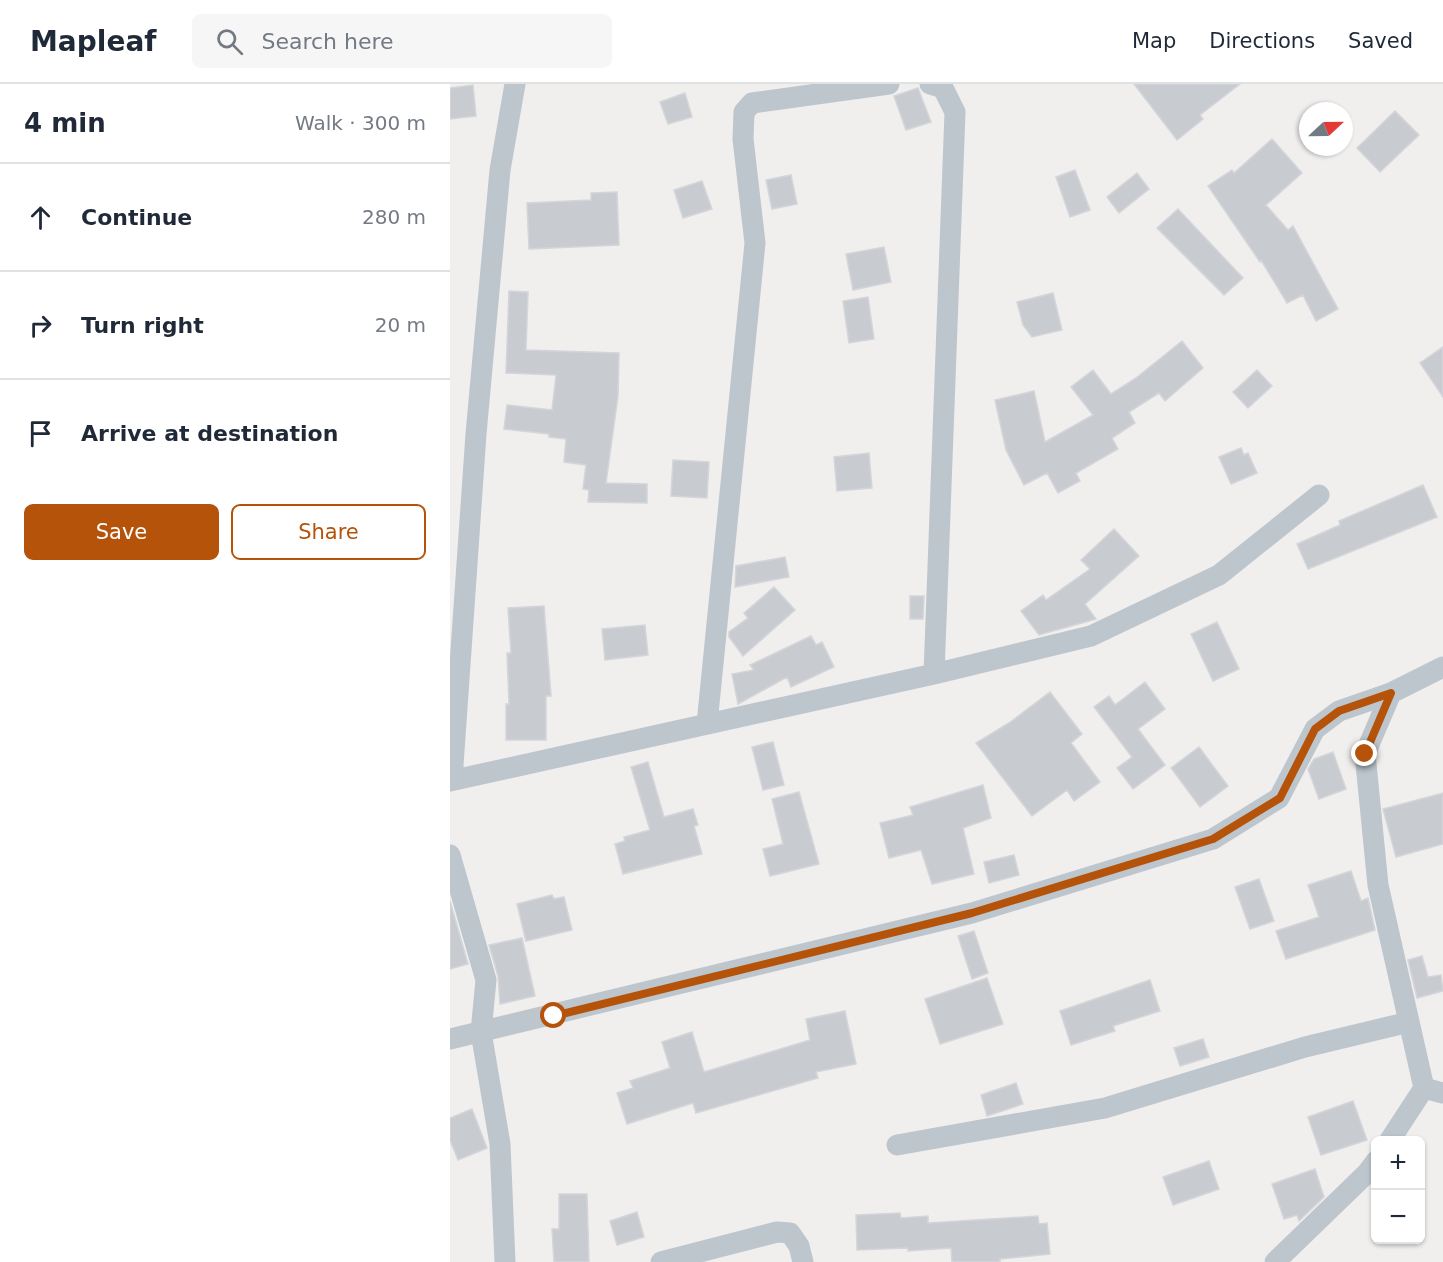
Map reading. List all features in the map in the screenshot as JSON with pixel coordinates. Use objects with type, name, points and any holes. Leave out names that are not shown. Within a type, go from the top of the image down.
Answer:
[{"type":"street","points":[[515,84],[500,170],[484,342],[451,780],[934,674],[1091,636],[1218,574],[1319,495]]},
{"type":"street","points":[[707,724],[755,243],[743,139],[744,112],[752,103],[810,89],[889,84]]},
{"type":"street","points":[[930,84],[943,88],[956,112],[934,674]]},
{"type":"street","points":[[450,1039],[972,913],[1213,839],[1280,798],[1315,729],[1339,711],[1391,693],[1443,667]]},
{"type":"street","points":[[1391,693],[1365,754],[1378,885],[1409,1022],[1433,1090],[1393,1136]]},
{"type":"street","points":[[450,855],[486,980],[481,1032],[500,1144],[505,1262]]},
{"type":"street","points":[[897,1145],[1105,1108],[1305,1047],[1409,1022]]},
{"type":"street","points":[[1275,1262],[1371,1168]]},
{"type":"street","points":[[660,1262],[777,1232],[790,1233],[798,1246],[803,1262]]},
{"type":"building","points":[[1134,84],[1240,84],[1200,115],[1203,119],[1177,140]]},
{"type":"building","points":[[473,85],[476,116],[450,119],[450,88]]},
{"type":"building","points":[[918,88],[931,122],[906,130],[894,96]]},
{"type":"building","points":[[685,93],[692,117],[668,124],[660,102]]},
{"type":"building","points":[[1395,111],[1419,135],[1380,172],[1357,148]]},
{"type":"building","points":[[1272,139],[1302,173],[1266,205],[1288,230],[1293,226],[1338,309],[1316,321],[1303,295],[1287,303],[1261,260],[1260,262],[1208,186],[1232,170],[1234,173]]},
{"type":"building","points":[[1075,170],[1090,210],[1070,217],[1056,177]]},
{"type":"building","points":[[1137,173],[1149,189],[1119,213],[1107,197]]},
{"type":"building","points":[[791,175],[797,204],[772,209],[766,180]]},
{"type":"building","points":[[702,181],[712,209],[683,218],[674,190]]},
{"type":"building","points":[[617,192],[619,245],[529,249],[527,203],[591,200],[591,193]]},
{"type":"building","points":[[1178,209],[1243,278],[1224,295],[1157,228]]},
{"type":"building","points":[[884,247],[891,282],[853,290],[846,254]]},
{"type":"building","points":[[509,291],[528,292],[526,350],[619,353],[618,396],[606,483],[647,484],[647,503],[588,502],[589,490],[583,489],[586,465],[564,462],[566,439],[549,437],[549,434],[504,429],[507,405],[552,410],[556,375],[506,373]]},
{"type":"building","points":[[1053,293],[1062,330],[1032,337],[1023,325],[1017,302]]},
{"type":"building","points":[[868,297],[874,339],[849,343],[843,301]]},
{"type":"building","points":[[1182,341],[1203,368],[1165,401],[1159,393],[1129,412],[1135,423],[1112,438],[1118,449],[1076,473],[1080,481],[1058,493],[1047,473],[1024,485],[1006,450],[995,400],[1034,391],[1045,442],[1093,415],[1071,387],[1093,370],[1111,394],[1136,378]]},
{"type":"building","points":[[1443,347],[1443,397],[1420,363]]},
{"type":"building","points":[[1257,370],[1272,386],[1248,408],[1233,392]]},
{"type":"building","points":[[1241,448],[1244,455],[1248,453],[1257,473],[1231,484],[1219,457]]},
{"type":"building","points":[[869,453],[872,488],[837,491],[834,457]]},
{"type":"building","points":[[673,460],[709,462],[707,498],[671,496]]},
{"type":"building","points":[[1423,485],[1437,517],[1308,569],[1297,544],[1340,525],[1339,521]]},
{"type":"building","points":[[1114,529],[1139,556],[1085,604],[1096,619],[1039,635],[1021,611],[1043,595],[1046,600],[1090,569],[1081,560]]},
{"type":"building","points":[[785,557],[789,577],[735,587],[736,566]]},
{"type":"building","points":[[774,587],[795,610],[743,656],[729,637],[729,632],[748,618],[744,613]]},
{"type":"building","points":[[910,596],[924,596],[923,619],[910,619]]},
{"type":"building","points":[[544,606],[551,696],[546,696],[546,740],[506,740],[506,704],[509,704],[507,653],[511,653],[508,608]]},
{"type":"building","points":[[1217,622],[1239,669],[1213,681],[1191,634]]},
{"type":"building","points":[[645,625],[648,655],[605,660],[602,629]]},
{"type":"building","points":[[811,636],[816,645],[822,642],[834,667],[791,687],[787,677],[738,704],[732,674],[754,670],[750,665]]},
{"type":"building","points":[[1145,682],[1165,709],[1138,729],[1165,765],[1133,789],[1117,768],[1132,757],[1094,707],[1109,696],[1115,705]]},
{"type":"building","points":[[1050,692],[1082,734],[1071,743],[1100,782],[1074,801],[1067,790],[1032,816],[976,743],[1009,723]]},
{"type":"building","points":[[773,742],[784,785],[763,790],[752,747]]},
{"type":"building","points":[[1199,747],[1228,786],[1200,807],[1171,768]]},
{"type":"building","points":[[1333,752],[1346,789],[1319,799],[1308,769],[1314,759]]},
{"type":"building","points":[[648,762],[664,817],[693,809],[698,825],[694,826],[702,854],[623,874],[615,844],[625,841],[624,837],[650,830],[631,767]]},
{"type":"building","points":[[983,785],[991,818],[963,828],[974,874],[932,884],[921,850],[889,858],[880,823],[913,815],[910,807]]},
{"type":"building","points":[[799,792],[819,864],[770,876],[763,849],[783,844],[772,799]]},
{"type":"building","points":[[1443,793],[1443,844],[1396,857],[1383,809]]},
{"type":"building","points":[[1014,855],[1019,875],[989,883],[984,862]]},
{"type":"building","points":[[1351,871],[1361,901],[1368,898],[1375,930],[1286,959],[1276,931],[1319,917],[1308,885]]},
{"type":"building","points":[[1259,879],[1274,921],[1250,929],[1235,887]]},
{"type":"building","points":[[552,895],[554,899],[564,897],[572,930],[526,941],[517,904]]},
{"type":"building","points":[[450,901],[468,964],[450,969]]},
{"type":"building","points":[[974,931],[988,973],[972,979],[958,936]]},
{"type":"building","points":[[522,938],[535,996],[500,1004],[498,976],[489,945]]},
{"type":"building","points":[[1422,956],[1428,977],[1441,975],[1443,991],[1417,998],[1408,960]]},
{"type":"building","points":[[987,978],[1003,1024],[940,1044],[925,999]]},
{"type":"building","points":[[1150,980],[1160,1011],[1113,1026],[1115,1031],[1071,1045],[1060,1011]]},
{"type":"building","points":[[845,1011],[856,1064],[816,1072],[818,1078],[696,1113],[693,1103],[627,1124],[617,1093],[633,1088],[630,1081],[670,1068],[662,1042],[692,1032],[704,1072],[810,1040],[806,1019]]},
{"type":"building","points":[[1203,1039],[1209,1057],[1180,1066],[1174,1048]]},
{"type":"building","points":[[1016,1083],[1023,1104],[987,1116],[981,1095]]},
{"type":"building","points":[[1353,1101],[1367,1140],[1321,1155],[1308,1117]]},
{"type":"building","points":[[472,1109],[487,1148],[458,1160],[450,1140],[450,1118]]},
{"type":"building","points":[[1209,1161],[1219,1189],[1173,1205],[1163,1177]]},
{"type":"building","points":[[1315,1169],[1324,1197],[1299,1221],[1297,1215],[1284,1219],[1272,1184]]},
{"type":"building","points":[[559,1194],[587,1194],[589,1262],[554,1262],[552,1229],[559,1229]]},
{"type":"building","points":[[637,1212],[644,1237],[617,1245],[610,1221]]},
{"type":"building","points":[[900,1213],[901,1218],[928,1216],[928,1223],[1038,1216],[1039,1224],[1047,1223],[1050,1254],[1000,1259],[1000,1262],[952,1262],[951,1248],[908,1251],[908,1248],[857,1250],[856,1215]]},
{"type":"route","points":[[554,1016],[972,913],[1213,839],[1280,798],[1315,729],[1339,711],[1391,693],[1365,754]]}]
